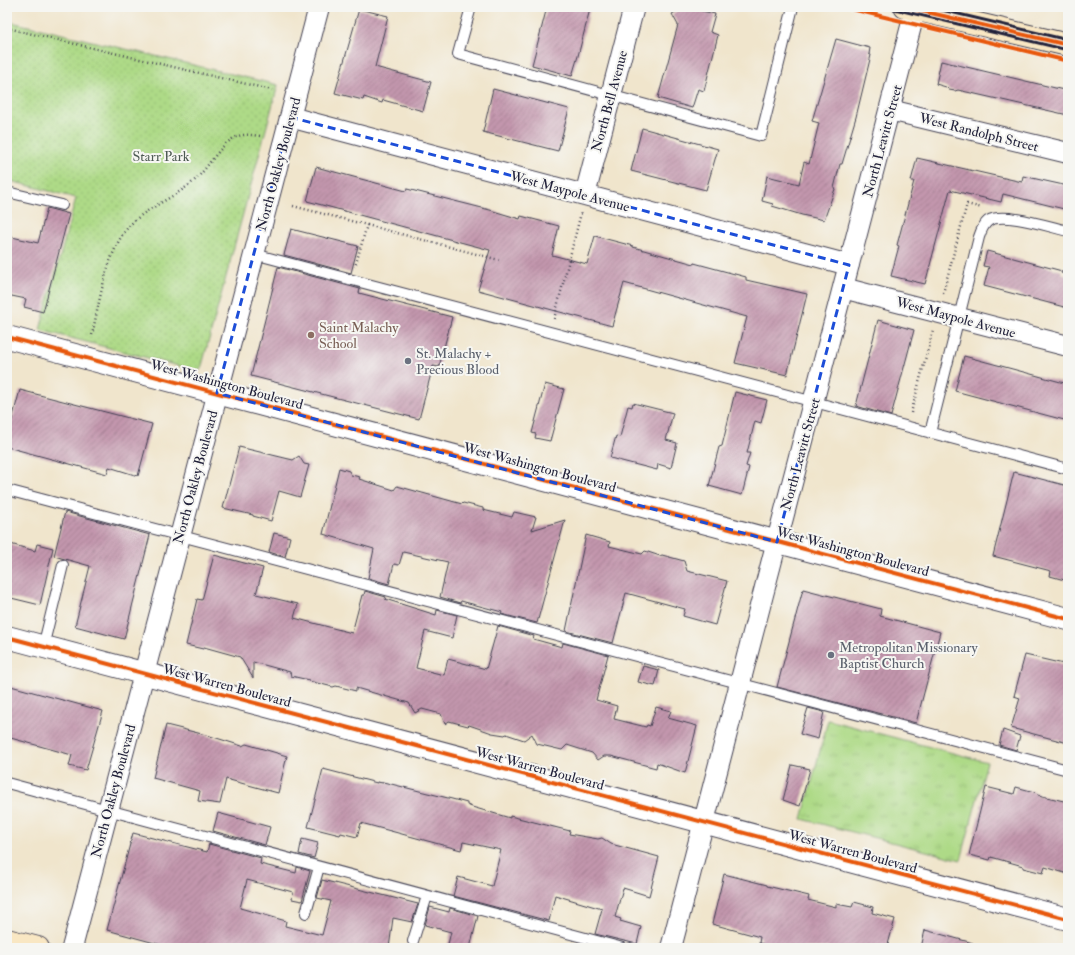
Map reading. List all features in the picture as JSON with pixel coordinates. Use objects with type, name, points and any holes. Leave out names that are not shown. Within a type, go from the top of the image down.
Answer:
[{"type":"main road","points":[[912,8],[1068,45]]},
{"type":"main road","points":[[7,940],[38,948]]},
{"type":"street","name":"North Oakley Boulevard","points":[[72,948],[319,7]]},
{"type":"street","name":"North Bell Avenue","points":[[585,195],[634,7]]},
{"type":"street","name":"North Leavitt Street","points":[[671,948],[890,110],[912,8]]},
{"type":"street","name":"West Randolph Street","points":[[890,110],[1068,153]]},
{"type":"street","name":"West Maypole Avenue","points":[[290,117],[849,265]]},
{"type":"street","name":"West Maypole Avenue","points":[[844,288],[1068,346]]},
{"type":"street","name":"West Washington Boulevard","points":[[7,337],[1068,619]]},
{"type":"street","name":"West Warren Boulevard","points":[[7,637],[1068,919]]},
{"type":"lane","points":[[471,7],[458,54],[760,136],[793,7]]},
{"type":"lane","points":[[7,192],[62,205]]},
{"type":"lane","points":[[930,433],[979,237],[984,226],[989,220],[1000,217],[1014,218],[1068,231]]},
{"type":"lane","points":[[254,254],[1068,469]]},
{"type":"lane","points":[[7,490],[1068,770]]},
{"type":"lane","points":[[43,647],[64,565]]},
{"type":"lane","points":[[7,783],[623,948]]},
{"type":"lane","points":[[306,913],[319,867]]},
{"type":"lane","points":[[413,941],[427,896]]},
{"type":"path","points":[[7,28],[272,90]]},
{"type":"path","points":[[92,335],[104,279],[111,258],[123,234],[141,216],[184,190],[197,179],[232,138],[242,134],[261,136]]},
{"type":"path","points":[[550,332],[585,195]]},
{"type":"path","points":[[293,206],[499,260]]},
{"type":"path","points":[[352,279],[367,225]]},
{"type":"path","points":[[907,427],[934,328]]},
{"type":"highlighted area","points":[[290,117],[849,265],[777,542],[217,393]]},
{"type":"green space","name":"Starr Park","points":[[7,21],[278,85],[201,369],[198,371],[40,330],[76,198],[7,180]]},
{"type":"green space","points":[[828,720],[987,762],[961,860],[802,819]]},
{"type":"building","points":[[547,7],[581,7],[590,9],[572,76],[532,65]]},
{"type":"building","points":[[684,7],[715,14],[710,32],[718,35],[704,91],[698,89],[692,108],[658,98],[678,25],[672,14]]},
{"type":"building","points":[[359,9],[388,16],[375,67],[431,82],[423,111],[383,100],[382,103],[364,97],[363,100],[335,93]]},
{"type":"building","points":[[836,39],[870,48],[869,54],[871,55],[856,117],[842,164],[840,164],[835,189],[824,220],[772,206],[773,204],[762,201],[767,176],[799,184],[804,162],[809,164],[819,123],[812,121]]},
{"type":"building","points":[[941,61],[1068,91],[1068,115],[958,90],[949,90],[946,87],[936,84]]},
{"type":"building","points":[[493,89],[569,109],[558,151],[483,132]]},
{"type":"building","points":[[642,128],[718,149],[706,190],[631,171]]},
{"type":"building","points":[[917,158],[1022,182],[1023,176],[1068,186],[1068,210],[1003,194],[1001,202],[950,190],[925,284],[891,276],[899,246],[897,245],[914,181],[911,181]]},
{"type":"building","points":[[316,167],[406,191],[407,189],[490,210],[520,219],[521,216],[559,226],[552,255],[587,264],[595,236],[746,277],[746,280],[807,294],[787,375],[735,363],[747,317],[624,283],[612,326],[478,290],[490,250],[307,201]]},
{"type":"building","points":[[47,208],[69,214],[43,312],[24,307],[26,299],[7,295],[7,255],[12,237],[38,243]]},
{"type":"building","points":[[291,229],[358,246],[351,273],[284,255]]},
{"type":"building","points":[[987,251],[1062,271],[1061,273],[1068,275],[1068,308],[984,286],[989,267],[983,266]]},
{"type":"building","points":[[278,267],[360,289],[359,293],[452,317],[439,367],[433,366],[419,419],[251,376]]},
{"type":"building","points":[[878,320],[914,330],[891,416],[856,406]]},
{"type":"building","points":[[964,356],[1068,384],[1068,421],[955,391]]},
{"type":"building","points":[[545,384],[564,389],[550,441],[535,438],[536,434],[532,433]]},
{"type":"building","points":[[20,390],[152,424],[138,476],[109,467],[107,474],[7,447],[7,438]]},
{"type":"building","points":[[735,392],[767,400],[761,423],[755,421],[747,453],[750,453],[746,466],[749,467],[742,495],[709,486],[719,447],[722,446]]},
{"type":"building","points":[[633,403],[673,413],[666,440],[677,443],[671,468],[658,464],[657,470],[610,458],[616,436],[620,437],[628,406],[632,407]]},
{"type":"building","points":[[239,447],[293,460],[299,456],[304,464],[309,465],[300,497],[279,491],[271,521],[223,508]]},
{"type":"building","points":[[339,468],[349,471],[351,475],[360,477],[359,479],[394,490],[397,486],[512,517],[514,512],[536,517],[532,530],[565,520],[537,623],[501,614],[502,612],[461,601],[460,603],[440,597],[448,562],[403,552],[399,565],[394,564],[389,584],[368,578],[374,549],[323,534]]},
{"type":"building","points":[[1014,472],[1068,486],[1068,581],[1050,576],[1051,571],[993,556]]},
{"type":"building","points":[[65,512],[150,535],[124,639],[75,626],[90,566],[54,556]]},
{"type":"building","points":[[274,533],[290,537],[285,557],[269,552]]},
{"type":"building","points":[[586,535],[610,542],[609,546],[642,554],[645,551],[684,561],[687,571],[727,581],[715,625],[683,616],[685,609],[626,593],[613,643],[566,631]]},
{"type":"building","points":[[7,543],[35,551],[37,544],[53,548],[40,605],[7,597]]},
{"type":"building","points":[[214,555],[263,568],[256,594],[298,604],[294,618],[352,633],[362,595],[364,595],[365,591],[436,615],[437,610],[457,615],[452,638],[425,631],[416,668],[444,675],[448,659],[486,669],[498,626],[534,636],[533,639],[562,647],[563,643],[608,655],[596,700],[617,706],[614,719],[646,727],[647,725],[650,726],[656,707],[671,711],[668,718],[697,726],[685,773],[657,763],[656,768],[611,756],[604,756],[598,760],[592,753],[567,745],[562,750],[537,744],[532,734],[524,740],[506,734],[492,733],[469,725],[449,721],[445,724],[441,714],[422,709],[415,713],[409,703],[356,688],[356,691],[309,681],[291,676],[290,672],[253,662],[253,678],[240,657],[204,647],[203,649],[186,645],[197,599],[202,600]]},
{"type":"building","name":"Metropolitan Missionary Baptist Church","points":[[803,589],[881,609],[880,616],[940,632],[916,723],[777,687]]},
{"type":"building","points":[[1025,655],[1068,665],[1068,743],[1011,728],[1020,698],[1014,696]]},
{"type":"building","points":[[643,666],[659,670],[655,686],[638,682]]},
{"type":"building","points":[[7,685],[103,711],[86,770],[69,766],[72,755],[7,737]]},
{"type":"building","points":[[808,708],[824,712],[818,739],[800,734]]},
{"type":"building","points":[[166,725],[242,746],[246,744],[287,756],[278,793],[226,779],[220,804],[198,801],[200,791],[153,778]]},
{"type":"building","points":[[1003,730],[1020,736],[1016,750],[999,745]]},
{"type":"building","points":[[792,765],[810,769],[800,806],[783,800]]},
{"type":"building","points":[[323,769],[377,783],[383,782],[452,799],[467,803],[467,805],[472,807],[510,818],[510,816],[570,831],[569,834],[598,839],[602,838],[611,844],[659,857],[649,896],[623,888],[615,917],[621,919],[620,921],[641,927],[637,944],[595,934],[602,909],[555,895],[549,921],[453,896],[458,877],[492,886],[501,850],[463,842],[461,850],[361,823],[357,837],[341,833],[340,835],[308,827]]},
{"type":"building","points":[[986,787],[1014,794],[1016,787],[1038,793],[1038,795],[1068,802],[1068,874],[1045,867],[1043,873],[991,857],[990,860],[969,855]]},
{"type":"building","points":[[218,813],[270,827],[265,845],[213,831]]},
{"type":"building","points":[[133,833],[207,852],[209,844],[261,858],[260,864],[296,873],[297,867],[310,871],[302,901],[292,899],[293,892],[247,880],[240,908],[286,921],[285,926],[322,935],[331,901],[317,898],[322,880],[418,904],[412,922],[393,918],[389,948],[173,948],[107,930]]},
{"type":"building","points":[[302,839],[318,843],[314,858],[299,854]]},
{"type":"building","points":[[724,874],[809,896],[808,900],[836,907],[836,904],[852,907],[854,902],[873,907],[872,913],[895,919],[887,948],[776,948],[759,943],[760,937],[712,924]]},
{"type":"building","points":[[430,907],[449,912],[450,908],[478,916],[470,948],[447,948],[451,932],[425,925]]},
{"type":"building","points":[[925,930],[973,943],[972,948],[921,948]]},
{"type":"railway","points":[[886,7],[1068,50]]},
{"type":"railway","points":[[929,7],[1068,40]]},
{"type":"cycle path","points":[[843,7],[1068,61]]},
{"type":"cycle path","points":[[905,7],[1068,45]]},
{"type":"cycle path","points":[[7,337],[1068,619]]},
{"type":"cycle path","points":[[7,637],[1068,919]]},
{"type":"place","name":"Saint Malachy School","points":[[311,335]]},
{"type":"place","name":"St. Malachy + Precious Blood","points":[[408,361]]},
{"type":"place","name":"Metropolitan Missionary Baptist Church","points":[[831,655]]}]
